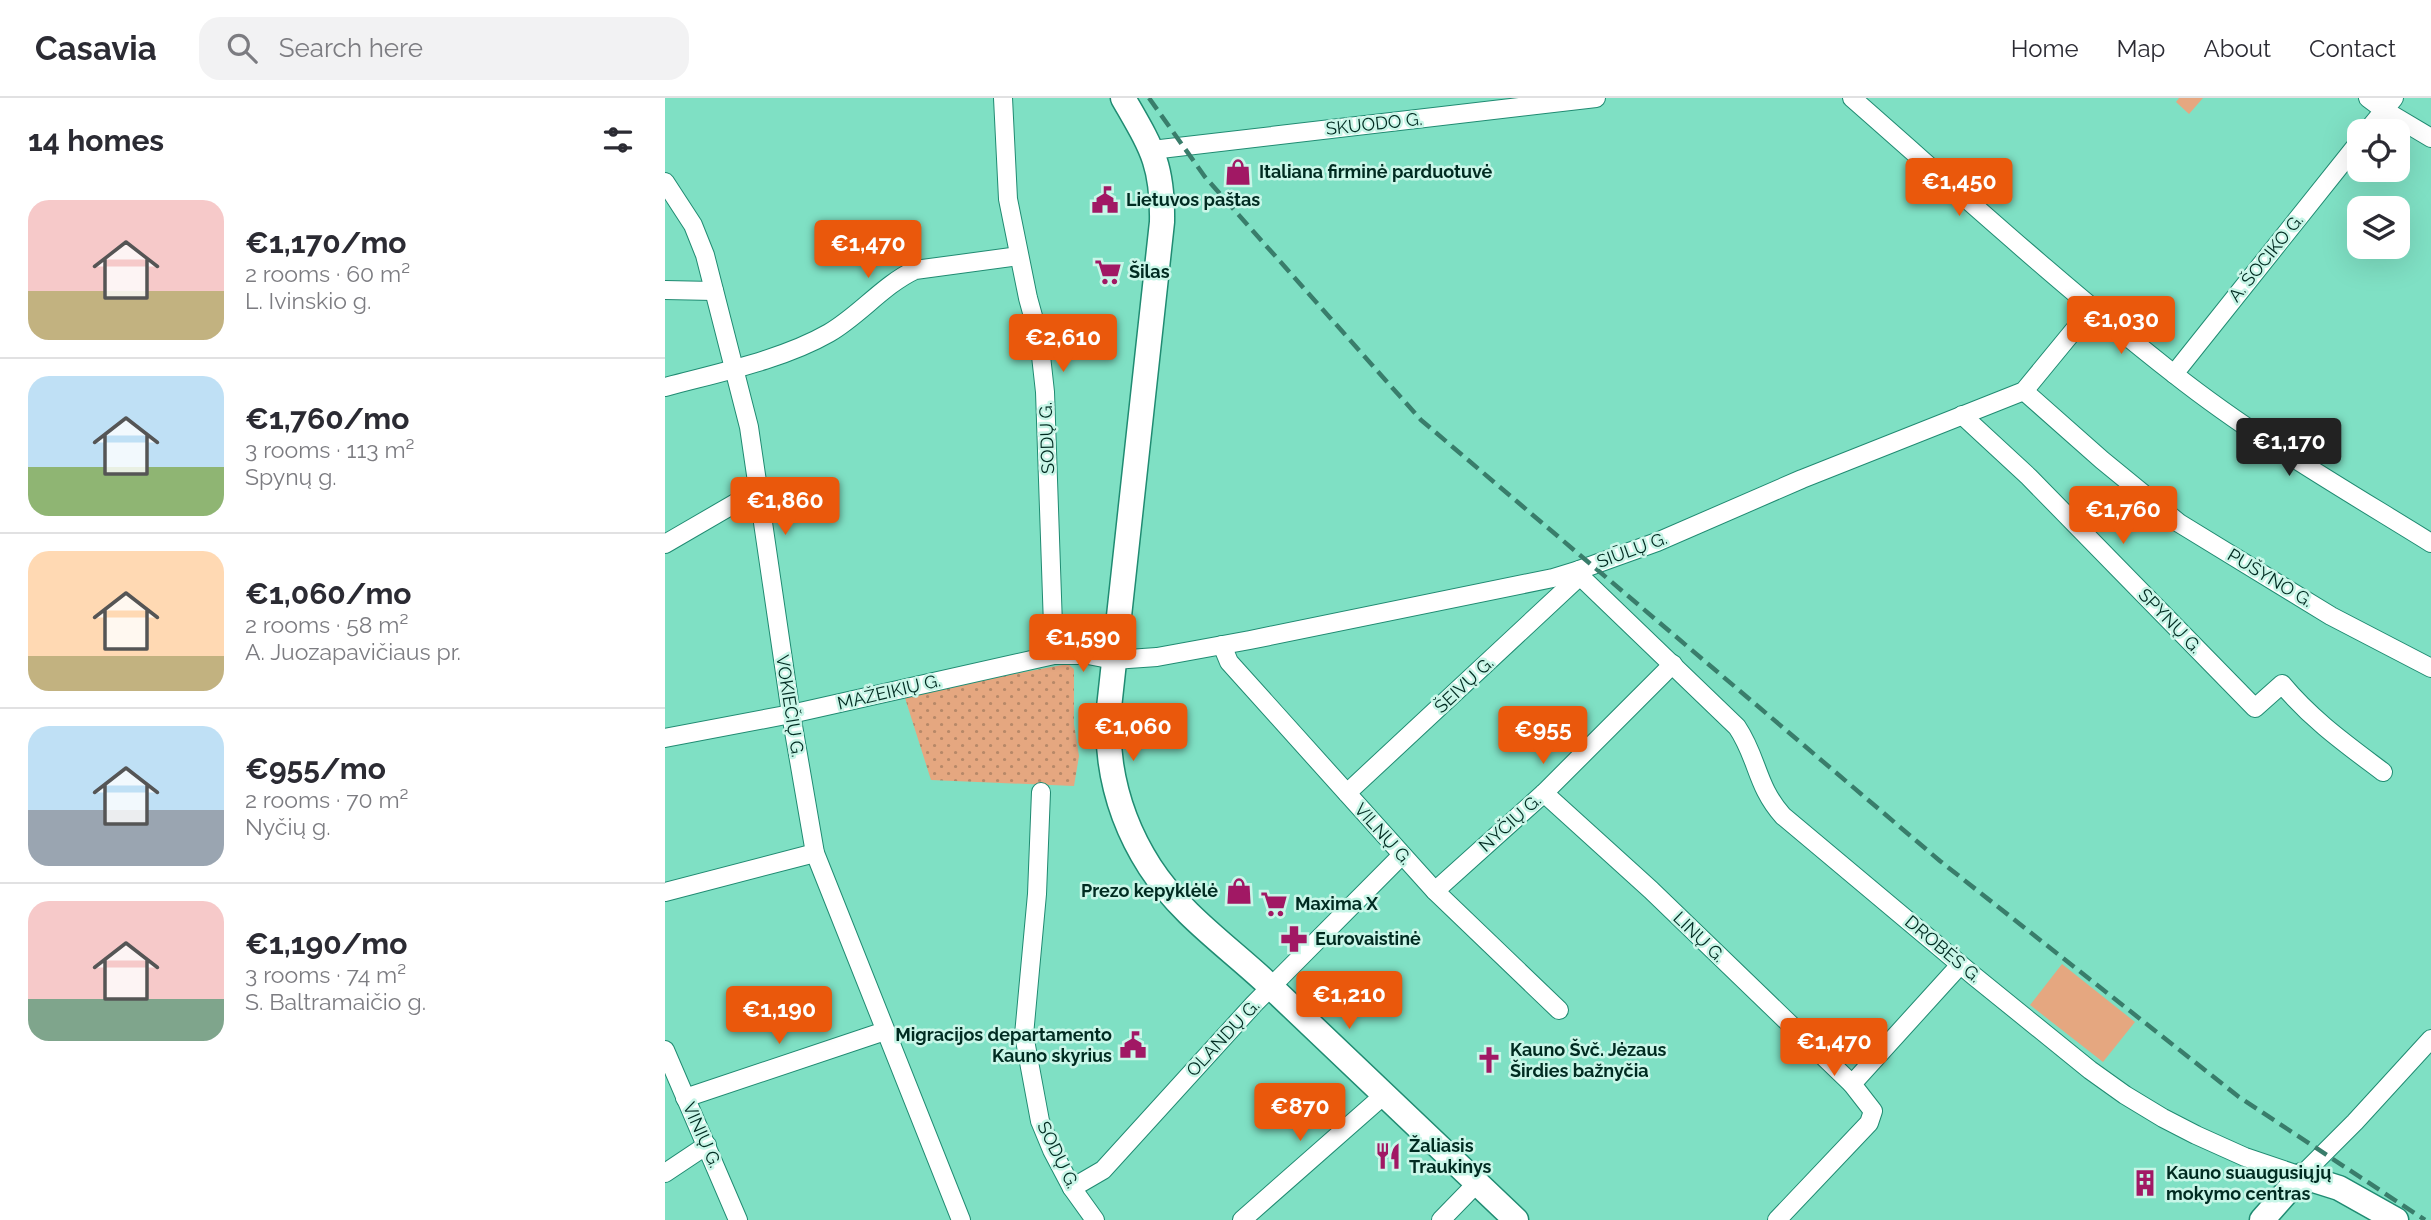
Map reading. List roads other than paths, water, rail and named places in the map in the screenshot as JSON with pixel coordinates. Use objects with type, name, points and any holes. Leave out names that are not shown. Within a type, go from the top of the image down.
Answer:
[{"type":"main road","points":[[1123,98],[1152,150],[1162,192],[1162,222],[1108,717],[1109,763],[1124,816],[1151,869],[1181,905],[1272,987],[1516,1220]]},
{"type":"main road","points":[[2262,1220],[2301,1176]]},
{"type":"main road","name":"DROBĖS G.","points":[[2301,1176],[2339,1188],[2396,1220]]},
{"type":"street","name":"SODŲ G.","points":[[1003,98],[1007,181],[1019,256],[1038,338],[1045,392],[1055,655]]},
{"type":"street","name":"SKUODO G.","points":[[1152,150],[1596,98]]},
{"type":"street","points":[[1852,98],[2174,374],[2292,457],[2431,543]]},
{"type":"street","points":[[2368,98],[2389,104],[2431,138]]},
{"type":"street","points":[[2377,119],[2389,104]]},
{"type":"street","name":"A. ŠOCIKO G.","points":[[2174,374],[2347,157]]},
{"type":"street","name":"VOKIEČIŲ G.","points":[[665,182],[693,225],[705,255],[749,427],[790,714],[815,853],[961,1220]]},
{"type":"street","points":[[665,387],[734,369],[825,336],[846,323],[901,277],[915,270],[1019,256]]},
{"type":"street","points":[[665,290],[714,292]]},
{"type":"street","name":"SIŪLŲ G.","points":[[1114,660],[1143,659],[1222,645],[1580,573],[1802,479],[2024,391],[2093,307]]},
{"type":"street","name":"PUŠYNO G.","points":[[2024,391],[2179,523],[2332,616],[2431,668]]},
{"type":"street","name":"SPYNŲ G.","points":[[1962,415],[2029,477],[2255,708],[2282,684],[2313,718],[2383,772]]},
{"type":"street","points":[[665,544],[758,490]]},
{"type":"street","name":"DROBĖS G.","points":[[1580,573],[1737,727],[1747,741],[1759,781],[1783,816],[1960,965],[2090,1070],[2163,1118],[2245,1157],[2301,1176]]},
{"type":"street","name":"ŠEIVŲ G.","points":[[1346,793],[1580,573]]},
{"type":"street","name":"VILNŲ G.","points":[[1222,645],[1229,662],[1435,891],[1559,1010]]},
{"type":"street","name":"MAŽEIKIŲ G.","points":[[665,738],[790,714],[1055,655],[1088,655],[1114,660]]},
{"type":"street","name":"NYČIŲ G.","points":[[1435,891],[1544,793],[1673,664]]},
{"type":"street","name":"SODŲ G.","points":[[1041,792],[1037,894],[1024,1035],[1040,1121],[1072,1188],[1095,1220]]},
{"type":"street","name":"LINŲ G.","points":[[1544,793],[1651,890],[1853,1084],[1873,1111],[1870,1123],[1777,1220]]},
{"type":"street","points":[[665,892],[815,853]]},
{"type":"street","name":"OLANDŲ G.","points":[[1072,1188],[1103,1170],[1272,987],[1402,855]]},
{"type":"street","points":[[1853,1084],[1960,965]]},
{"type":"street","points":[[685,1097],[885,1031]]},
{"type":"street","points":[[2301,1176],[2431,1039]]},
{"type":"street","name":"VINIŲ G.","points":[[665,1050],[738,1220]]},
{"type":"street","points":[[1242,1220],[1384,1095]]},
{"type":"street","points":[[665,1173],[707,1145]]},
{"type":"street","points":[[1441,1220],[1477,1183]]},
{"type":"railway","points":[[1149,98],[1205,177],[1421,420],[1940,861],[2239,1097],[2425,1220]]},
{"type":"place","name":"Italiana firminė parduotuvė","points":[[1238,172]]},
{"type":"place","name":"Lietuvos paštas","points":[[1105,200]]},
{"type":"place","name":"Šilas","points":[[1108,272]]},
{"type":"place","name":"Prezo kepyklėlė","points":[[1239,891]]},
{"type":"place","name":"Maxima X","points":[[1274,904]]},
{"type":"place","name":"Eurovaistinė","points":[[1294,939]]},
{"type":"place","name":"Migracijos departamento Kauno skyrius","points":[[1133,1045]]},
{"type":"place","name":"Kauno Švč. Jėzaus Širdies bažnyčia","points":[[1489,1060]]},
{"type":"place","name":"Žaliasis Traukinys","points":[[1388,1156]]},
{"type":"place","name":"Kauno suaugusiųjų mokymo centras","points":[[2145,1183]]}]
